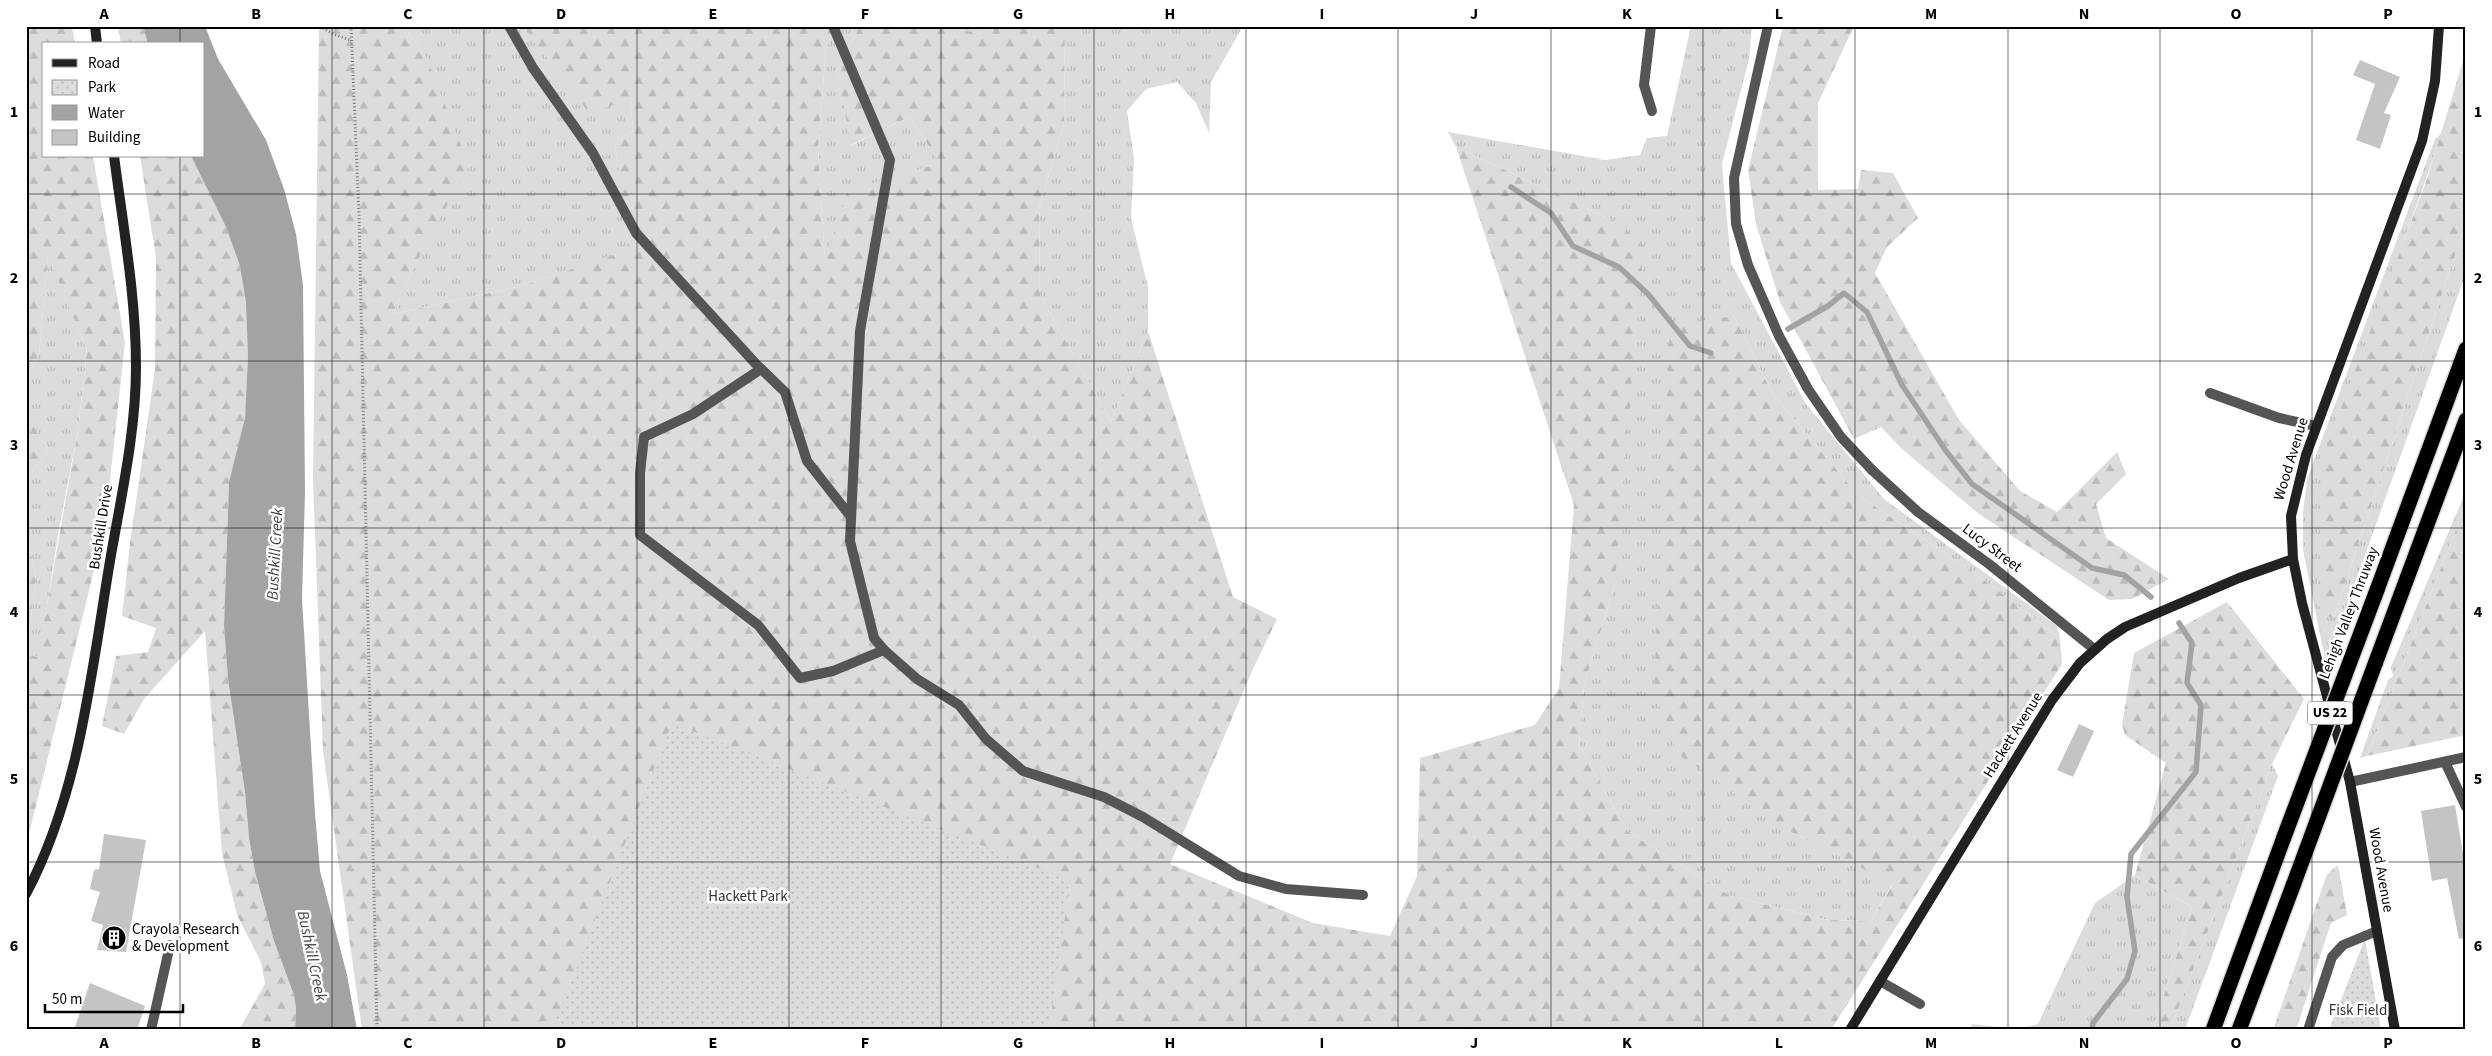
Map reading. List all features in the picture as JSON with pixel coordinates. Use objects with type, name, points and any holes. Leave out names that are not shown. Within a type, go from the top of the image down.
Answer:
[{"type":"highway","name":"Lehigh Valley Thruway","points":[[2213,1030],[2466,349]]},
{"type":"highway","name":"US 22","points":[[2239,1030],[2466,420]]},
{"type":"main road","points":[[95,26],[97,42]]},
{"type":"main road","name":"Wood Avenue","points":[[2395,1030],[2350,782],[2302,603],[2292,558],[2291,516],[2298,482],[2316,426],[2422,141],[2435,82],[2439,26]]},
{"type":"main road","name":"Bushkill Drive","points":[[26,894],[37,873],[55,825],[77,752],[132,427],[136,369],[135,335],[114,158]]},
{"type":"main road","name":"Hackett Avenue","points":[[1850,1030],[2052,700],[2080,663],[2094,649],[2119,631],[2142,619],[2292,558]]},
{"type":"street","points":[[509,26],[533,68],[592,153],[636,233],[761,369],[785,392],[807,461],[851,517]]},
{"type":"street","points":[[833,26],[890,160],[860,331],[850,541],[874,638],[884,650],[917,679],[959,705],[986,739],[1023,771],[1104,797],[1143,817],[1240,876],[1286,889],[1362,895]]},
{"type":"street","points":[[1651,26],[1644,85],[1652,110]]},
{"type":"street","name":"Lucy Street","points":[[1768,26],[1734,178],[1736,224],[1748,264],[1779,336],[1800,374],[1841,437],[1872,470],[1918,512],[1989,564],[2094,649]]},
{"type":"street","points":[[761,369],[693,414],[644,437],[640,473],[640,535],[758,626],[800,678],[832,671],[884,650]]},
{"type":"street","points":[[2210,393],[2279,418],[2316,426]]},
{"type":"street","points":[[2350,782],[2466,757]]},
{"type":"street","points":[[2446,762],[2466,806]]},
{"type":"street","points":[[2308,1030],[2332,957],[2343,944],[2377,931]]},
{"type":"street","points":[[151,1030],[170,945]]},
{"type":"street","points":[[1880,981],[1920,1004]]},
{"type":"path","points":[[320,26],[333,34],[350,40]]},
{"type":"path","points":[[351,26],[350,40],[358,205],[377,1030]]},
{"type":"green space","points":[[26,26],[72,26],[75,42],[42,42],[42,158],[93,158],[125,343],[105,526],[26,846],[26,654],[38,657],[78,430],[87,350],[48,256],[39,355],[26,382]]},
{"type":"green space","points":[[118,26],[143,26],[147,42],[121,42]]},
{"type":"green space","points":[[319,26],[404,26],[428,61],[469,166],[424,247],[393,314],[522,286],[628,250],[615,143],[633,130],[630,98],[590,114],[527,32],[526,26],[835,26],[826,48],[818,150],[825,259],[848,191],[940,163],[909,117],[851,145],[837,70],[860,26],[948,26],[980,34],[991,26],[1065,26],[1064,124],[1039,208],[1040,295],[1111,422],[1148,331],[1233,597],[1277,619],[1252,671],[1170,864],[1313,923],[1390,936],[1417,876],[1420,758],[1535,725],[1559,688],[1574,505],[1456,147],[1618,223],[1643,245],[1615,583],[1584,686],[1579,745],[1627,831],[1730,896],[1828,920],[1871,921],[1893,884],[1786,829],[1677,753],[1654,691],[1670,325],[1734,316],[1772,393],[1858,495],[1976,574],[2060,638],[2062,664],[1831,1030],[362,1030],[323,751],[313,479]]},
{"type":"green space","points":[[404,26],[526,26],[527,32],[630,98],[633,130],[615,143],[629,250],[522,286],[393,314],[424,247],[428,61]]},
{"type":"green space","points":[[835,26],[860,26],[837,70],[852,145],[909,117],[940,163],[906,174],[825,261],[818,150],[826,48]]},
{"type":"green space","points":[[948,26],[991,26],[980,34]]},
{"type":"green space","points":[[1065,26],[1243,26],[1211,82],[1209,133],[1196,103],[1177,82],[1146,89],[1127,111],[1134,159],[1131,218],[1148,287],[1148,331],[1111,422],[1040,295],[1039,208],[1064,124]]},
{"type":"green space","points":[[1691,26],[1752,26],[1749,59],[1722,164],[1731,263],[1806,404],[1884,499],[2057,626],[2060,638],[1976,574],[1858,495],[1772,393],[1734,316],[1786,829],[1893,883],[1871,921],[1828,920],[1730,896],[1627,831],[1579,745],[1584,686],[1615,583],[1618,223],[1456,147],[1448,132],[1605,160],[1640,155],[1647,138],[1667,136]]},
{"type":"green space","points":[[1783,26],[1854,26],[1818,103],[1818,190],[1858,189],[1861,170],[1893,173],[1918,218],[1887,247],[1875,273],[1959,420],[2020,491],[2057,512],[2117,452],[2126,474],[2096,504],[2106,538],[2169,579],[2132,599],[2109,600],[1979,514],[1902,449],[1881,427],[1854,439],[1780,302],[1756,224],[1748,170]]},
{"type":"green space","points":[[2466,51],[2466,222],[2333,620],[2319,608],[2321,462],[2427,179]]},
{"type":"green space","points":[[2442,133],[2390,280],[2333,620],[2466,222],[2466,273],[2326,664],[2303,550],[2303,513],[2307,479],[2435,139]]},
{"type":"green space","points":[[140,158],[192,158],[226,227],[240,266],[247,302],[248,356],[245,418],[229,482],[224,626],[228,679],[245,792],[249,838],[255,872],[274,941],[294,995],[296,1008],[295,1030],[239,1030],[265,984],[261,962],[237,915],[222,853],[205,631],[144,699],[124,734],[102,726],[116,656],[148,652],[156,628],[122,616],[130,543],[155,369],[156,258]]},
{"type":"green space","points":[[48,255],[87,350],[78,430],[59,529],[39,657],[26,654],[36,579],[26,528],[26,481],[47,451],[26,410],[26,382],[39,355]]},
{"type":"green space","points":[[26,410],[47,451],[26,481]]},
{"type":"green space","points":[[2466,491],[2466,504],[2367,756],[2360,758],[2388,680],[2393,676],[2391,667]]},
{"type":"green space","points":[[2466,504],[2466,735],[2367,756]]},
{"type":"green space","points":[[26,528],[36,579],[26,654]]},
{"type":"green space","points":[[2227,602],[2304,699],[2272,764],[2170,1030],[2153,1030],[2192,907],[2135,875],[2166,763],[2125,735],[2122,725],[2134,653]]},
{"type":"green space","name":"Hackett Park","points":[[672,723],[1070,880],[1049,1030],[552,1030]]},
{"type":"green space","points":[[2272,764],[2278,776],[2185,1030],[2170,1030]]},
{"type":"green space","points":[[2338,865],[2347,915],[2331,923],[2296,1030],[2273,1030],[2327,874]]},
{"type":"green space","points":[[2135,875],[2192,907],[2153,1030],[1969,1030],[1972,1024],[2017,1029],[2038,1024],[2095,903]]},
{"type":"green space","name":"Fisk Field","points":[[2365,939],[2381,1030],[2329,1030]]},
{"type":"water","name":"Bushkill Creek","points":[[143,26],[205,26],[218,59],[266,140],[284,189],[296,234],[303,285],[305,492],[302,599],[315,813],[320,871],[347,975],[357,1030],[295,1030],[296,1008],[294,995],[274,941],[255,872],[228,679],[224,626],[229,482],[245,418],[248,356],[246,302],[240,266],[226,227],[192,158],[205,158],[205,42],[147,42]]},
{"type":"building","points":[[2360,60],[2400,77],[2384,113],[2391,115],[2380,149],[2356,140],[2375,84],[2353,75]]},
{"type":"building","points":[[2079,724],[2094,731],[2073,777],[2057,770]]},
{"type":"building","points":[[2455,805],[2466,872],[2466,938],[2459,939],[2447,878],[2432,881],[2421,811]]},
{"type":"building","name":"Crayola Research & Development","points":[[104,834],[146,840],[126,952],[97,950],[103,925],[91,921],[100,892],[90,889],[94,870],[99,869]]},
{"type":"building","points":[[90,983],[145,1006],[137,1030],[74,1030]]},
{"type":"waterway","points":[[1511,187],[1551,213],[1573,246],[1619,267],[1648,294],[1690,346],[1711,353]]},
{"type":"waterway","points":[[1788,329],[1828,306],[1844,293],[1867,312],[1902,385],[1946,451],[1972,484],[2092,568],[2124,575],[2151,597]]},
{"type":"waterway","points":[[2092,1030],[2093,1023],[2127,979],[2135,951],[2127,897],[2131,854],[2196,772],[2201,705],[2187,683],[2192,643],[2179,623]]},
{"type":"place","name":"Crayola Research & Development","points":[[114,938]]}]
